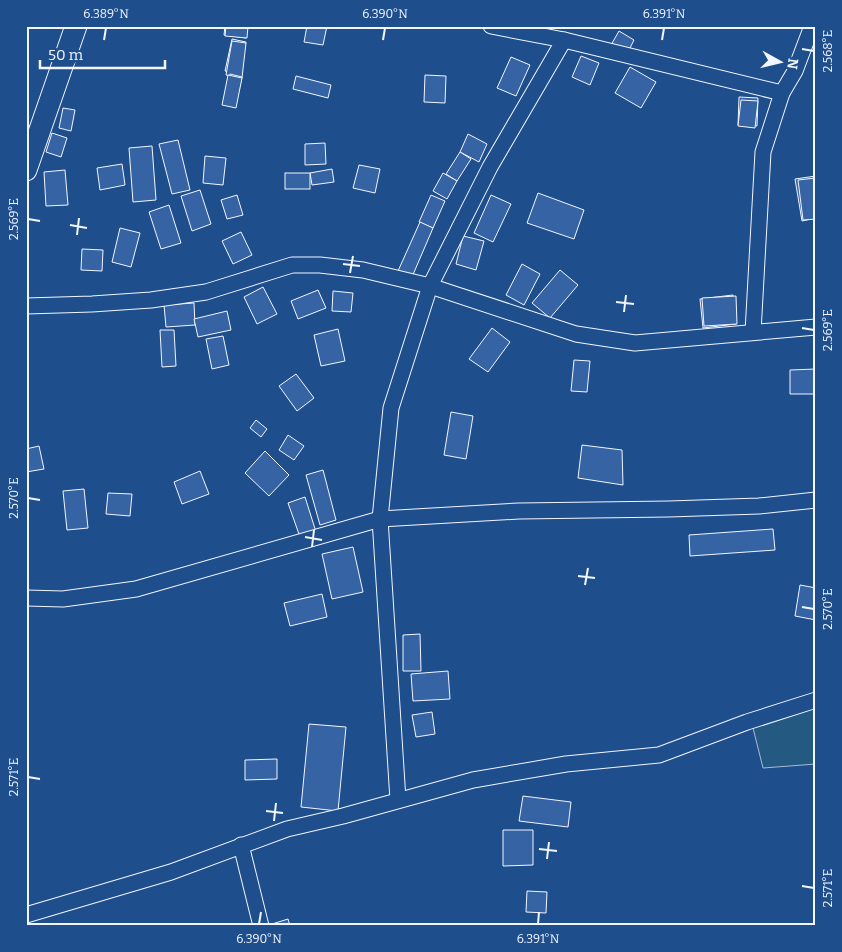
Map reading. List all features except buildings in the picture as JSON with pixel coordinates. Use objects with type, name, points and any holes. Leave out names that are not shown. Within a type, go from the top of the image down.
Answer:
[{"type":"street","points":[[26,170],[76,26]]},
{"type":"street","points":[[491,26],[564,40],[782,93]]},
{"type":"street","points":[[753,332],[763,152],[782,93],[795,72],[812,26]]},
{"type":"street","points":[[398,800],[380,519],[391,408],[430,286],[490,167],[564,40]]},
{"type":"street","points":[[26,306],[151,300],[206,292],[292,265],[320,265],[363,270],[430,286],[576,334],[635,343],[816,327]]},
{"type":"street","points":[[26,598],[64,599],[136,588],[380,519],[520,511],[759,506],[816,500]]},
{"type":"street","points":[[26,915],[172,872],[287,829],[343,816],[482,778],[566,764],[659,755],[747,722],[816,700]]},
{"type":"street","points":[[241,845],[261,926]]},
{"type":"shaded area","points":[[816,706],[816,764],[763,768],[752,724]]}]
